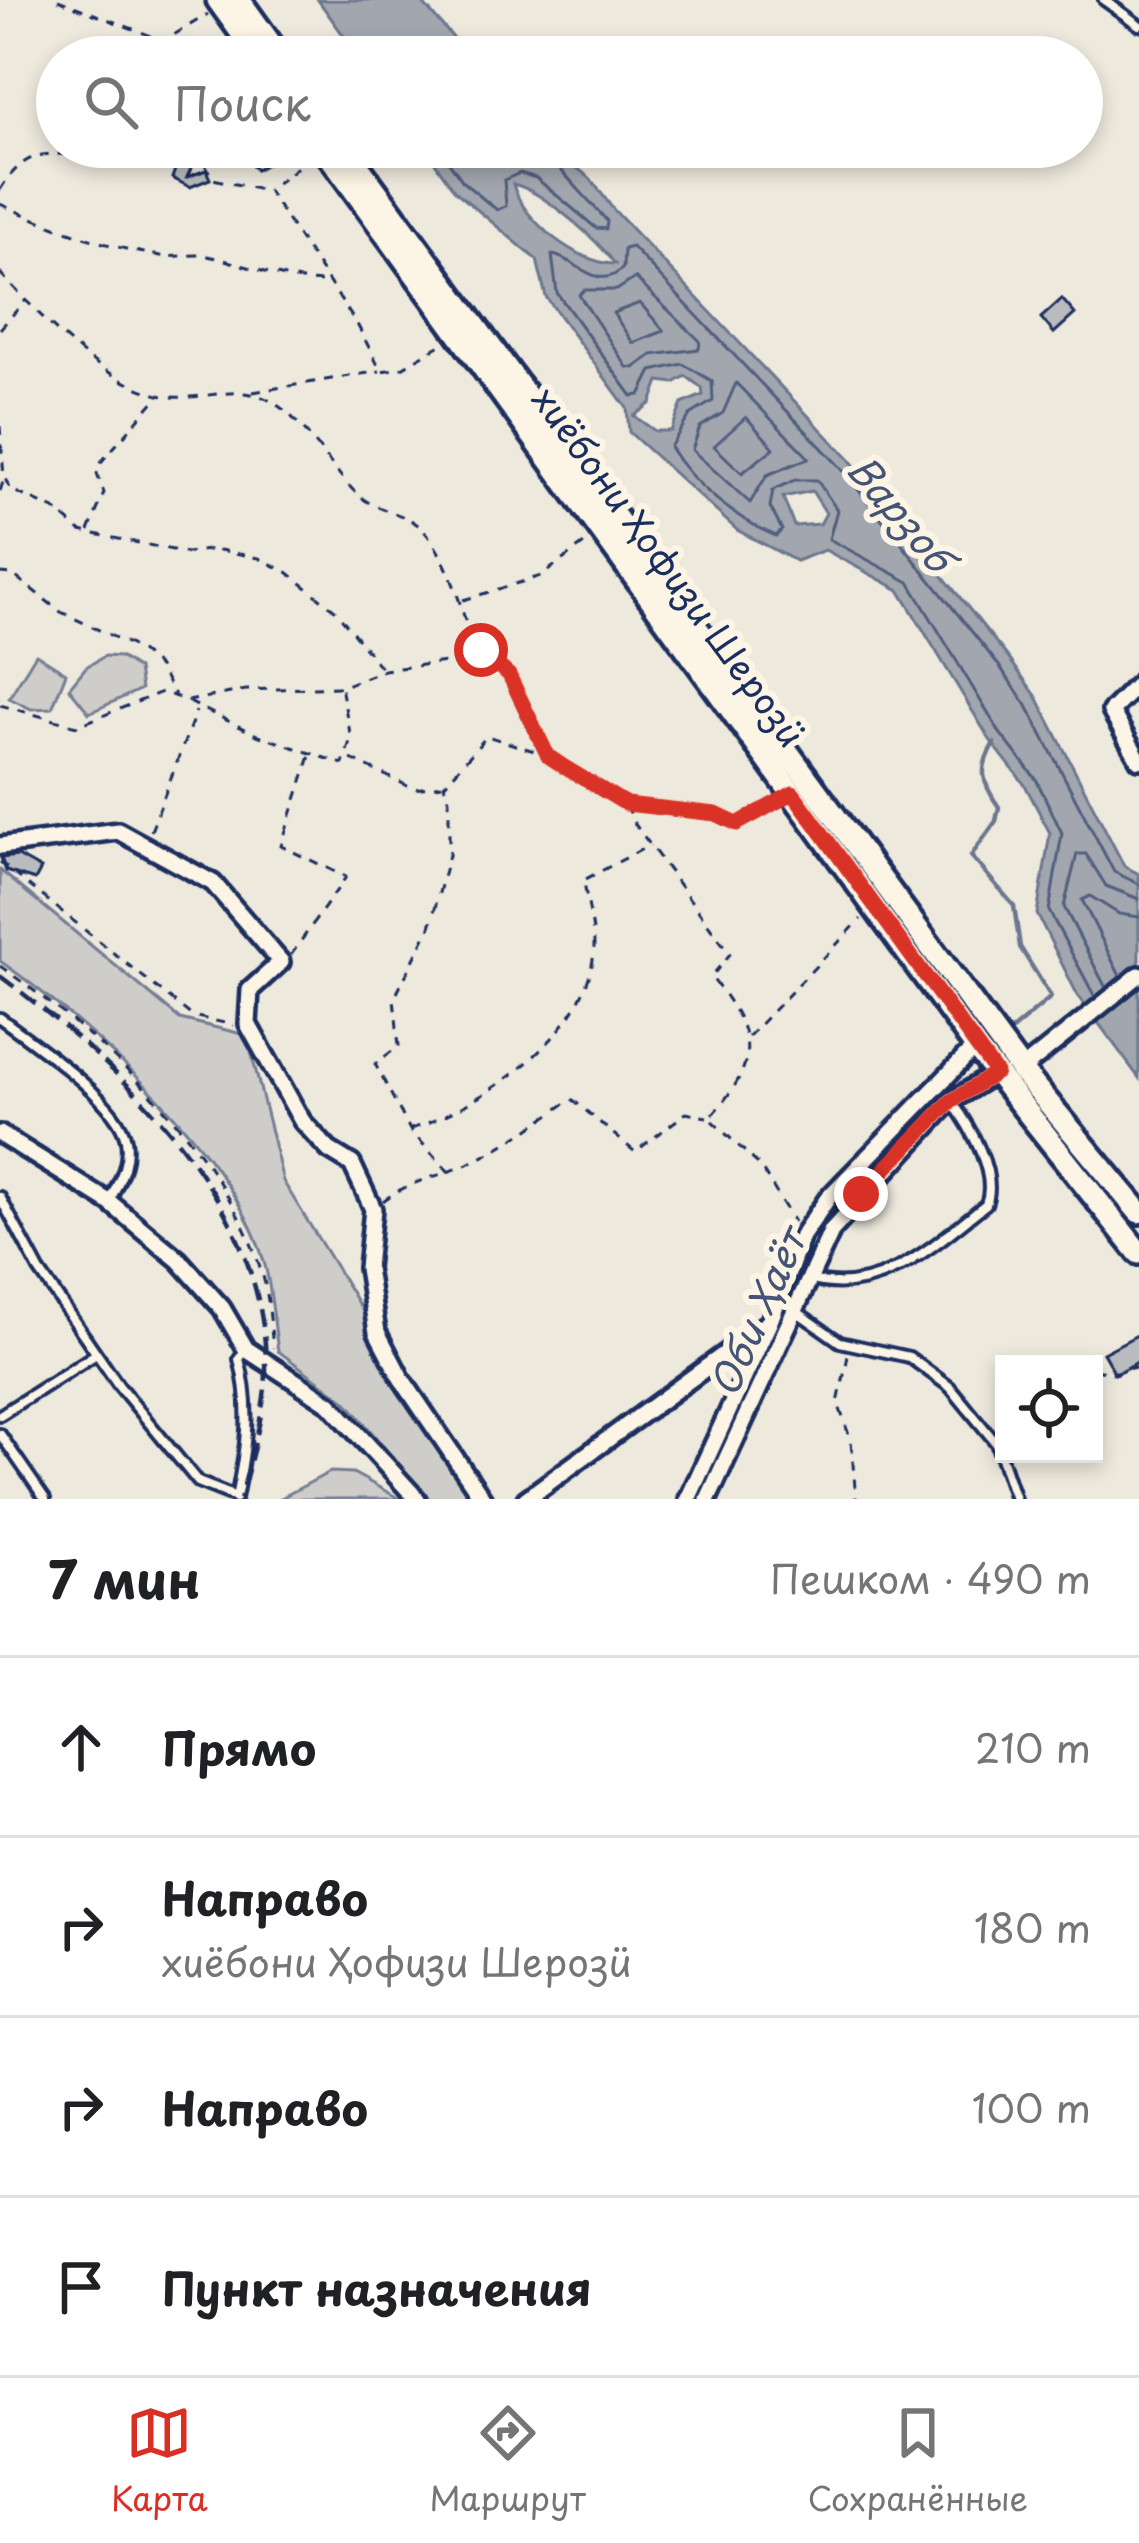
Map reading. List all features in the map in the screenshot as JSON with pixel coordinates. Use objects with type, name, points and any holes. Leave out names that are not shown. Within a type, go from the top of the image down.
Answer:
[{"type":"main road","points":[[226,1],[247,36]]},
{"type":"main road","points":[[226,1],[260,36]]},
{"type":"main road","name":"хиёбони Ҳофизи Шерозӣ","points":[[338,168],[874,905],[983,1043],[1100,1163],[1139,1212]]},
{"type":"main road","name":"хиёбони Ҳофизи Шерозӣ","points":[[359,168],[983,1043]]},
{"type":"main road","name":"хиёбони Ҳофизи Шерозӣ","points":[[1005,1066],[1079,1181],[1139,1252]]},
{"type":"main road","points":[[1079,1181],[1100,1163]]},
{"type":"street","points":[[1139,683],[1111,711],[1139,760]]},
{"type":"street","points":[[0,846],[118,831],[213,883],[281,962],[250,990],[248,1024],[302,1121],[329,1150],[352,1164],[373,1209],[368,1268],[377,1331],[412,1396],[483,1499]]},
{"type":"street","points":[[708,1499],[832,1230],[951,1101],[1005,1066],[1045,1053],[1139,975]]},
{"type":"street","points":[[688,1499],[770,1321],[802,1236],[829,1198],[983,1043]]},
{"type":"street","points":[[0,1134],[109,1202],[179,1260],[222,1308],[246,1349],[331,1404],[417,1499]]},
{"type":"street","points":[[526,1499],[770,1321]]},
{"type":"lane","points":[[1104,0],[1139,25]]},
{"type":"lane","points":[[0,1018],[98,1098],[125,1134],[125,1169],[109,1202]]},
{"type":"lane","points":[[809,1279],[834,1287],[894,1273],[986,1204],[988,1186],[973,1130],[951,1101]]},
{"type":"lane","points":[[0,1197],[39,1270],[96,1354],[198,1482],[236,1498],[248,1441],[239,1359],[246,1349]]},
{"type":"lane","points":[[796,1311],[847,1342],[909,1357],[950,1387],[996,1443],[1016,1499]]},
{"type":"lane","points":[[0,1415],[96,1354]]},
{"type":"lane","points":[[0,1434],[45,1499]]},
{"type":"path","points":[[58,0],[150,36]]},
{"type":"path","points":[[172,36],[226,1]]},
{"type":"path","points":[[0,190],[12,170],[36,157]]},
{"type":"path","points":[[206,168],[213,179],[268,191],[381,371]]},
{"type":"path","points":[[268,191],[296,168]]},
{"type":"path","points":[[0,204],[62,232],[118,247],[166,256],[202,255],[296,282],[328,282]]},
{"type":"path","points":[[0,273],[64,337],[159,395],[252,393],[402,368],[460,333]]},
{"type":"path","points":[[0,329],[26,299]]},
{"type":"path","points":[[252,393],[272,401],[374,508],[416,522],[462,601],[472,651]]},
{"type":"path","points":[[89,532],[104,493],[98,473],[102,461],[159,395]]},
{"type":"path","points":[[0,426],[4,477],[0,491]]},
{"type":"path","points":[[4,477],[11,490],[54,508],[89,532],[187,553],[215,549],[259,558],[287,572],[335,610],[384,670]]},
{"type":"path","points":[[462,601],[541,576],[603,531]]},
{"type":"path","points":[[0,573],[12,574],[61,612],[137,649],[159,667],[176,697]]},
{"type":"path","points":[[188,701],[246,690],[341,688],[384,670],[453,661],[481,650],[509,675],[548,756]]},
{"type":"path","points":[[0,705],[77,726],[162,692],[310,755],[343,764],[348,758],[350,715],[341,688]]},
{"type":"path","points":[[144,842],[160,815],[197,710]]},
{"type":"path","points":[[348,758],[414,789],[444,785],[487,736],[548,756],[626,804],[716,814],[737,824],[793,793]]},
{"type":"path","points":[[281,962],[299,950],[346,878],[281,846],[310,755]]},
{"type":"path","points":[[444,785],[450,820],[444,880],[430,927],[394,999],[399,1046],[375,1064],[410,1130],[449,1172]]},
{"type":"path","points":[[626,804],[650,845],[730,954],[711,976],[728,998],[747,1039],[746,1068],[709,1118]]},
{"type":"path","points":[[410,1130],[451,1116],[547,1048],[589,982],[594,944],[584,880],[650,845]]},
{"type":"path","points":[[0,862],[192,1016],[229,1026],[248,1024]]},
{"type":"path","points":[[747,1039],[874,905]]},
{"type":"path","points":[[0,966],[52,1003],[162,1106],[221,1186],[261,1268],[276,1368]]},
{"type":"path","points":[[373,1209],[426,1175],[449,1172],[572,1099],[635,1152],[686,1113],[709,1118],[760,1166],[802,1236]]},
{"type":"path","points":[[847,1342],[848,1365],[838,1403],[851,1441],[856,1499]]},
{"type":"path","points":[[1103,1369],[1139,1366]]},
{"type":"shaded area","points":[[36,654],[66,673],[52,708],[31,709],[9,698]]},
{"type":"shaded area","points":[[105,656],[120,657],[138,669],[141,689],[89,713],[69,688],[86,667]]},
{"type":"shaded area","points":[[0,870],[180,1019],[247,1035],[283,1181],[478,1499],[427,1499],[346,1401],[278,1351],[266,1269],[251,1227],[226,1183],[157,1097],[117,1057],[0,961]]},
{"type":"shaded area","points":[[330,1472],[353,1473],[400,1499],[279,1499]]},
{"type":"water","points":[[318,0],[420,0],[452,36],[344,36]]},
{"type":"water","points":[[439,168],[577,168],[590,178],[613,209],[850,460],[1010,660],[1037,697],[1124,866],[1139,874],[1139,1078],[1077,994],[1037,914],[1050,833],[1025,785],[990,740],[899,590],[825,550],[796,561],[737,530],[629,432],[627,408],[546,297],[537,260],[455,191]],"holes":[[[513,184],[568,217],[615,264],[585,257],[554,238],[528,212]],[[686,376],[702,388],[703,395],[682,404],[671,431],[655,431],[634,416],[651,403],[659,381],[674,383]],[[812,491],[826,513],[820,524],[794,526],[783,497]]]},
{"type":"building","points":[[176,168],[191,168],[187,177],[206,170],[210,179],[190,187],[172,178]]},
{"type":"building","points":[[1062,299],[1075,314],[1054,333],[1041,318]]},
{"type":"building","points":[[18,856],[41,869],[35,880],[6,871],[1,858]]},
{"type":"building","points":[[1139,1334],[1139,1361],[1115,1374],[1103,1353]]},
{"type":"waterway","name":"Оби Ҳаёт","points":[[994,743],[984,776],[999,807],[996,821],[971,856],[1014,906],[1020,947],[1051,997],[1006,1035]]},
{"type":"waterway","name":"Оби Ҳаёт","points":[[813,1253],[860,1179],[975,1062]]},
{"type":"railway","points":[[0,976],[93,1052],[138,1096],[213,1192],[241,1246],[259,1303],[266,1380],[240,1499]]},
{"type":"route","points":[[481,650],[509,675],[548,756],[626,804],[716,814],[737,824],[793,793],[996,1073],[951,1101],[861,1194]]},
{"type":"water label","name":"Варзоб","points":[[902,512]]}]
